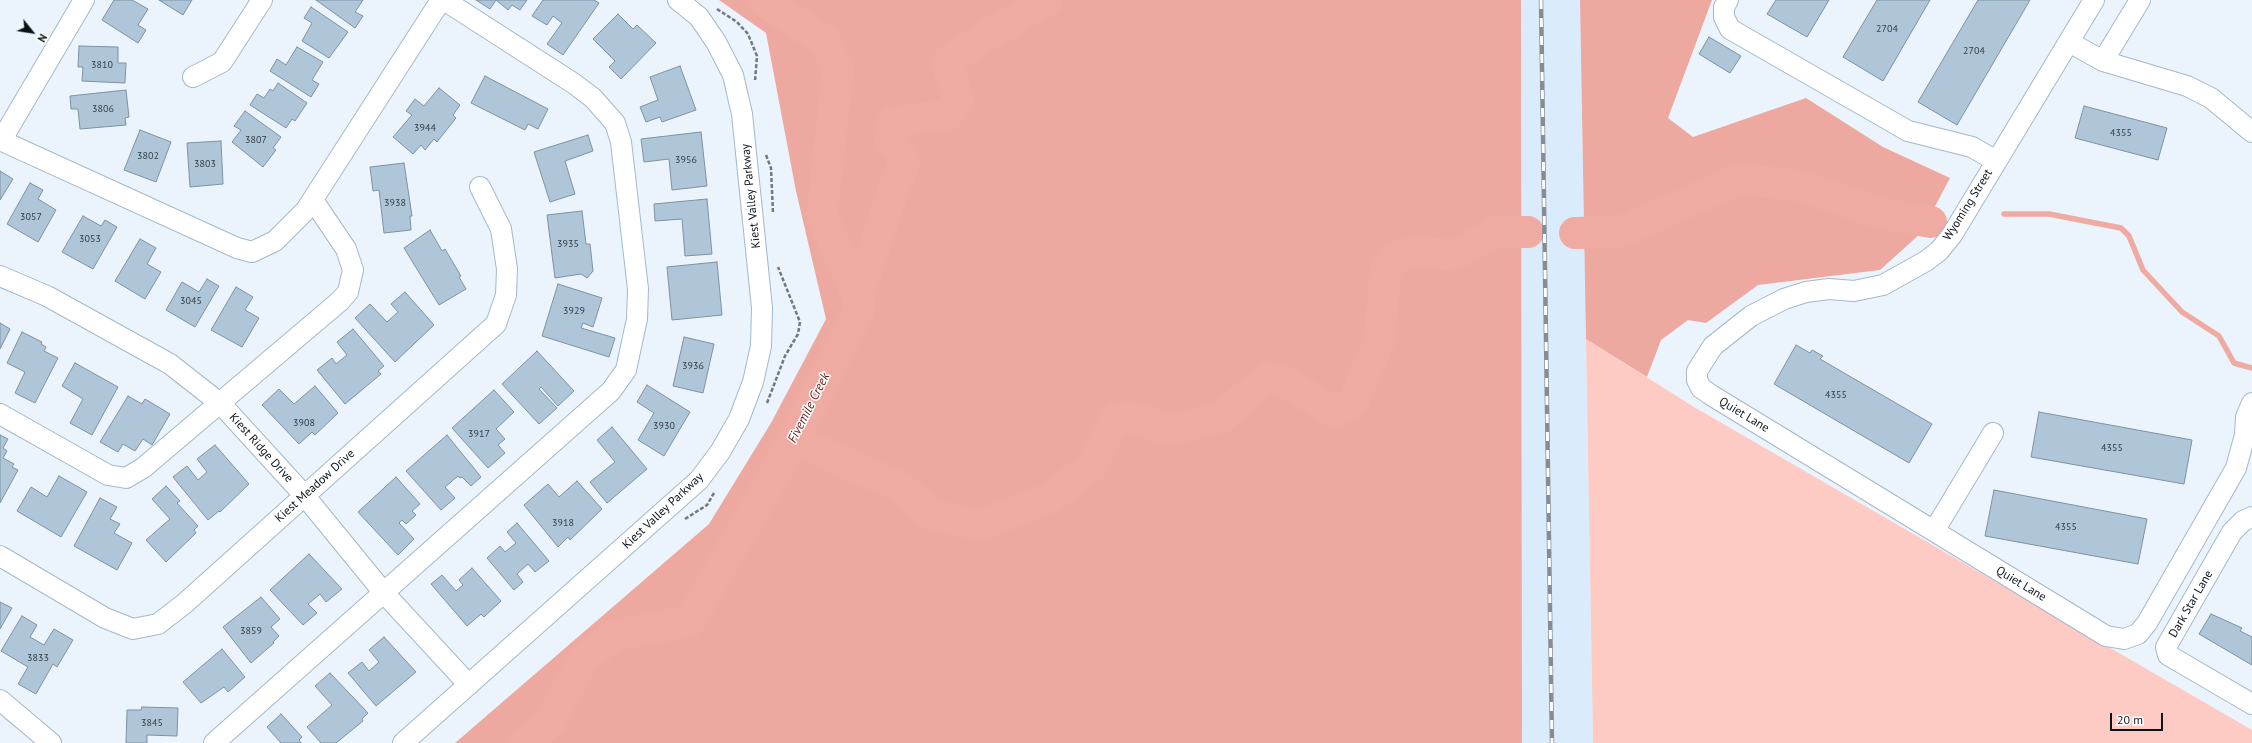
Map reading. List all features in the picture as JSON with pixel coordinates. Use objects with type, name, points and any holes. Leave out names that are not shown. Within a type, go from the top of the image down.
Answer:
[{"type":"street","points":[[84,0],[19,108],[1,141],[237,248],[252,252],[275,242],[306,210],[441,0]]},
{"type":"street","points":[[193,77],[222,62],[262,0]]},
{"type":"street","points":[[214,743],[611,391],[626,370],[637,318],[638,290],[621,142],[615,123],[593,98],[573,83],[444,0]]},
{"type":"street","name":"Kiest Valley Parkway","points":[[403,743],[699,480],[720,452],[739,419],[753,382],[761,346],[762,308],[742,114],[733,75],[716,42],[699,17],[678,0]]},
{"type":"street","points":[[1728,0],[1724,7],[1724,17],[1730,29],[1908,131],[1972,147],[1996,161]]},
{"type":"street","points":[[2103,61],[2140,0]]},
{"type":"street","name":"Wyoming Street","points":[[1697,371],[1713,346],[1733,328],[1751,316],[1777,303],[1806,292],[1829,289],[1867,290],[1895,279],[1926,261],[1939,251],[1952,235],[2093,1]]},
{"type":"street","points":[[2069,42],[2103,61],[2187,86],[2211,98],[2252,132]]},
{"type":"street","name":"Kiest Meadow Drive","points":[[0,556],[105,618],[133,629],[158,624],[184,604],[496,324],[506,295],[507,269],[501,230],[480,187]]},
{"type":"street","points":[[0,414],[108,475],[126,478],[143,468],[221,404],[340,302],[348,292],[353,270],[346,249],[313,200]]},
{"type":"street","name":"Kiest Ridge Drive","points":[[0,276],[46,296],[170,364],[221,404],[304,495],[384,593],[469,685]]},
{"type":"street","name":"Quiet Lane","points":[[1697,371],[1697,380],[1701,388],[1711,395],[2106,636],[2124,639],[2138,634],[2147,623],[2236,468],[2245,435],[2246,417],[2252,403]]},
{"type":"street","points":[[1934,531],[1993,434]]},
{"type":"street","name":"Dark Star Lane","points":[[2252,517],[2243,521],[2232,532],[2166,647],[2168,655],[2252,704]]},
{"type":"street","points":[[0,700],[51,743]]},
{"type":"path","points":[[710,4],[737,22],[748,34],[757,56],[755,84]]},
{"type":"path","points":[[764,148],[771,168],[773,215]]},
{"type":"path","points":[[764,409],[785,356],[798,334],[800,322],[777,265]]},
{"type":"path","points":[[678,523],[707,505],[717,487]]},
{"type":"shaded area","points":[[719,0],[1521,0],[1522,743],[455,743],[709,524],[771,423],[826,319],[796,191],[766,33]]},
{"type":"shaded area","points":[[1521,0],[1580,0],[1593,743],[1522,743]]},
{"type":"shaded area","points":[[1580,0],[1712,0],[1668,118],[1693,137],[1806,98],[1883,147],[1950,178],[1921,233],[1880,270],[1758,285],[1706,323],[1688,320],[1661,340],[1647,377],[1586,339]]},
{"type":"shaded area","points":[[1586,339],[1694,407],[2252,730],[2252,743],[1593,743]]},
{"type":"building","points":[[114,0],[132,0],[148,9],[138,25],[146,30],[138,43],[102,20]]},
{"type":"building","points":[[159,0],[192,0],[183,15]]},
{"type":"building","points":[[316,0],[363,0],[355,12],[363,16],[355,28]]},
{"type":"building","points":[[476,0],[496,0],[490,9]]},
{"type":"building","points":[[496,0],[527,0],[520,10],[512,5],[508,10]]},
{"type":"building","points":[[543,0],[594,0],[599,3],[563,55],[547,44],[562,23],[553,16],[547,25],[532,16]]},
{"type":"building","points":[[1776,0],[1829,0],[1807,37],[1767,14]]},
{"type":"building","points":[[1877,0],[1930,0],[1883,81],[1843,57]]},
{"type":"building","points":[[1978,0],[2030,0],[1957,125],[1918,102]]},
{"type":"building","points":[[311,7],[348,32],[329,58],[302,41],[312,23],[304,18]]},
{"type":"building","points":[[618,14],[633,29],[637,25],[656,43],[621,79],[609,67],[615,61],[593,39]]},
{"type":"building","points":[[1709,37],[1741,56],[1730,73],[1699,54]]},
{"type":"building","points":[[79,46],[118,47],[118,63],[126,63],[125,83],[82,81],[83,67],[78,67]]},
{"type":"building","points":[[297,47],[323,62],[312,80],[319,84],[311,97],[270,71],[277,59],[286,65]]},
{"type":"building","points":[[680,66],[696,110],[662,122],[660,117],[646,122],[640,107],[658,100],[650,77]]},
{"type":"building","points":[[485,76],[548,109],[538,129],[528,124],[525,130],[471,103]]},
{"type":"building","points":[[278,83],[307,103],[295,121],[292,119],[286,128],[250,105],[257,94],[264,98],[270,89],[273,91]]},
{"type":"building","points":[[439,88],[460,105],[453,115],[456,118],[437,142],[434,139],[425,150],[421,145],[413,154],[393,137],[412,115],[406,111],[415,99],[424,106]]},
{"type":"building","points":[[126,90],[129,117],[125,118],[126,125],[80,129],[78,109],[71,109],[70,96]]},
{"type":"building","points":[[2084,106],[2167,128],[2158,160],[2075,138]]},
{"type":"building","points":[[245,111],[281,137],[273,148],[276,150],[263,167],[232,142],[241,130],[234,126]]},
{"type":"building","points":[[140,130],[171,142],[156,182],[124,170]]},
{"type":"building","points":[[701,132],[707,186],[672,190],[669,159],[644,162],[641,139]]},
{"type":"building","points":[[588,135],[593,151],[565,161],[575,194],[550,202],[534,152]]},
{"type":"building","points":[[221,141],[223,184],[190,187],[187,143]]},
{"type":"building","points":[[404,163],[412,216],[410,216],[411,230],[384,233],[379,190],[373,191],[370,167]]},
{"type":"building","points":[[0,171],[13,179],[0,200]]},
{"type":"building","points":[[30,183],[43,190],[38,199],[56,210],[38,242],[7,224]]},
{"type":"building","points":[[707,199],[712,254],[685,256],[682,219],[655,221],[654,204]]},
{"type":"building","points":[[582,211],[586,244],[590,244],[593,271],[587,278],[581,274],[555,278],[547,215]]},
{"type":"building","points":[[83,216],[101,226],[105,220],[117,227],[93,269],[62,252]]},
{"type":"building","points":[[430,230],[442,251],[445,249],[461,276],[459,277],[466,289],[439,305],[404,248]]},
{"type":"building","points":[[140,239],[156,248],[147,264],[161,272],[145,299],[115,281]]},
{"type":"building","points":[[717,262],[722,315],[672,320],[667,267]]},
{"type":"building","points":[[207,279],[219,286],[195,327],[166,310],[182,282],[199,292]]},
{"type":"building","points":[[558,284],[602,298],[593,327],[583,323],[581,328],[615,338],[609,357],[542,336]]},
{"type":"building","points":[[236,287],[253,297],[245,310],[259,318],[242,347],[211,330]]},
{"type":"building","points":[[405,292],[434,325],[395,362],[355,318],[370,304],[387,322],[398,312],[391,304]]},
{"type":"building","points":[[0,323],[10,329],[0,349]]},
{"type":"building","points":[[353,329],[384,366],[378,371],[381,374],[345,404],[317,370],[332,358],[336,364],[347,355],[337,342]]},
{"type":"building","points":[[22,332],[42,342],[41,344],[46,347],[44,351],[58,358],[35,403],[15,393],[25,372],[7,363]]},
{"type":"building","points":[[684,337],[714,344],[703,393],[673,386]]},
{"type":"building","points":[[1796,345],[1810,353],[1812,350],[1823,356],[1820,359],[1932,424],[1909,463],[1774,384]]},
{"type":"building","points":[[537,351],[574,391],[558,406],[541,387],[539,389],[557,408],[539,424],[502,384]]},
{"type":"building","points":[[75,363],[118,387],[92,435],[70,423],[83,399],[62,386]]},
{"type":"building","points":[[647,385],[690,412],[664,456],[638,440],[654,413],[637,402]]},
{"type":"building","points":[[315,386],[338,413],[315,435],[312,432],[299,444],[262,405],[279,389],[294,404]]},
{"type":"building","points":[[494,390],[514,412],[496,429],[505,439],[498,445],[505,453],[488,468],[452,428]]},
{"type":"building","points":[[128,396],[142,404],[145,399],[170,414],[152,445],[143,439],[135,451],[123,444],[118,452],[100,442]]},
{"type":"building","points":[[2039,412],[2192,440],[2184,484],[2031,457]]},
{"type":"building","points":[[612,427],[647,469],[607,503],[590,482],[615,462],[597,440]]},
{"type":"building","points":[[0,435],[8,439],[3,448],[7,451],[3,458],[14,464],[12,467],[18,470],[0,503]]},
{"type":"building","points":[[447,435],[481,477],[471,486],[462,477],[460,478],[458,476],[445,487],[455,498],[441,510],[406,471]]},
{"type":"building","points":[[215,445],[249,484],[220,512],[219,511],[208,520],[173,477],[187,466],[198,480],[207,472],[197,459]]},
{"type":"building","points":[[59,476],[87,492],[61,537],[17,511],[31,487],[47,497]]},
{"type":"building","points":[[396,477],[420,504],[412,511],[416,515],[406,524],[402,520],[399,523],[414,539],[398,555],[358,512]]},
{"type":"building","points":[[577,481],[602,509],[570,540],[568,537],[558,547],[524,505],[548,484],[559,497]]},
{"type":"building","points":[[166,486],[180,501],[177,503],[198,526],[194,530],[196,533],[166,562],[146,540],[170,519],[152,499]]},
{"type":"building","points":[[1994,490],[2147,519],[2138,564],[1985,536]]},
{"type":"building","points":[[100,498],[117,507],[110,519],[120,524],[114,533],[132,543],[117,570],[74,546]]},
{"type":"building","points":[[517,523],[549,561],[535,572],[528,564],[517,574],[523,582],[514,590],[487,558],[500,546],[505,552],[516,543],[507,532]]},
{"type":"building","points":[[309,554],[342,589],[326,602],[320,594],[308,604],[317,613],[303,625],[270,590]]},
{"type":"building","points":[[472,568],[501,601],[484,617],[481,614],[467,626],[431,584],[442,575],[456,591],[463,585],[459,580]]},
{"type":"building","points":[[261,597],[280,619],[271,627],[279,636],[273,642],[274,643],[251,663],[223,627]]},
{"type":"building","points":[[0,602],[12,608],[0,629]]},
{"type":"building","points":[[2211,614],[2242,628],[2240,631],[2252,637],[2252,665],[2199,634]]},
{"type":"building","points":[[22,616],[37,625],[30,637],[44,645],[54,629],[73,640],[57,667],[53,664],[36,694],[18,684],[28,667],[1,651]]},
{"type":"building","points":[[384,637],[416,672],[376,706],[348,673],[362,662],[369,671],[379,662],[369,650]]},
{"type":"building","points":[[222,649],[245,677],[228,692],[224,687],[201,703],[183,682]]},
{"type":"building","points":[[330,673],[368,713],[362,719],[363,721],[336,743],[321,743],[307,727],[332,705],[315,686]]},
{"type":"building","points":[[142,707],[178,708],[177,736],[147,735],[147,743],[126,743],[127,710],[141,710]]},
{"type":"building","points":[[281,714],[302,737],[299,740],[301,743],[281,743],[267,727]]},
{"type":"waterway","name":"Fivemile Creek","points":[[524,743],[550,722],[583,659],[615,635],[690,621],[774,476],[859,311],[858,298],[822,215],[838,69],[825,41],[762,0]]},
{"type":"waterway","points":[[858,298],[894,188],[905,162],[890,139],[893,122],[947,115],[959,102],[947,63],[960,52],[1047,0]]},
{"type":"waterway","points":[[1575,233],[1620,232],[1740,179],[1801,186],[1880,213],[1931,222]]},
{"type":"waterway","points":[[2004,214],[2049,214],[2121,228],[2129,236],[2143,270],[2182,312],[2219,336],[2234,363],[2252,368]]},
{"type":"waterway","points":[[793,439],[902,488],[932,515],[981,525],[1052,497],[1092,466],[1115,419],[1131,417],[1170,430],[1222,417],[1268,377],[1285,382],[1334,412],[1353,403],[1380,339],[1385,272],[1394,257],[1414,252],[1455,255],[1496,232],[1528,232]]},
{"type":"railway","points":[[1541,0],[1552,743]]}]
